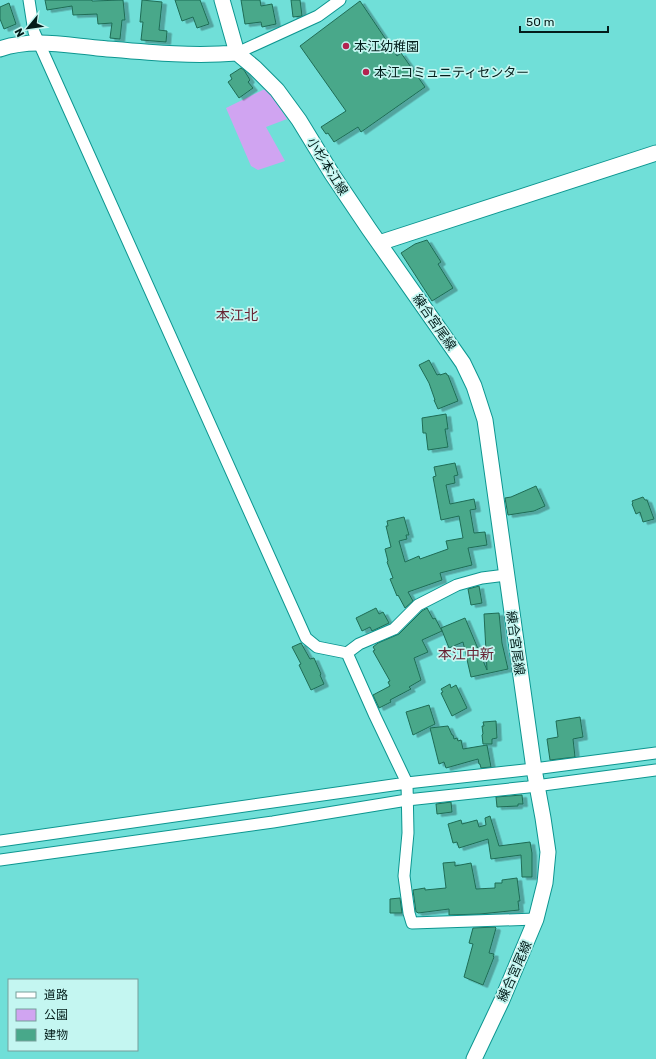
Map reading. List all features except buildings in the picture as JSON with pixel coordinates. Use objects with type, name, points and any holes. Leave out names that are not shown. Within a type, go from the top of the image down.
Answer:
[{"type":"main road","points":[[0,49],[39,42],[186,55],[237,53],[222,0]]},
{"type":"main road","name":"小杉本江線","points":[[237,53],[255,68],[277,90],[299,120],[332,174],[379,243]]},
{"type":"main road","points":[[379,243],[656,153]]},
{"type":"main road","name":"練合宮尾線","points":[[379,243],[463,363],[474,386],[485,420],[534,769],[548,852],[545,883],[536,919],[502,1000],[474,1059]]},
{"type":"street","points":[[29,0],[34,32],[306,638],[317,647],[347,653],[359,644],[394,629],[418,605],[457,585],[482,578],[506,575]]},
{"type":"street","points":[[237,53],[318,16],[340,0]]},
{"type":"street","points":[[347,653],[407,782],[408,833],[404,876],[412,924],[536,919]]},
{"type":"street","points":[[0,841],[407,782],[534,769],[656,753]]},
{"type":"street","points":[[0,860],[273,822],[407,800],[537,786],[656,770]]},
{"type":"green space","points":[[267,88],[287,119],[266,127],[285,161],[258,170],[251,166],[226,108]]},
{"type":"place","name":"本江幼稚園","points":[[346,46]]},
{"type":"place","name":"本江コミュニティセンター","points":[[366,72]]},
{"type":"district","name":"本江北","points":[[237,315]]},
{"type":"district","name":"本江中新","points":[[466,654]]}]
